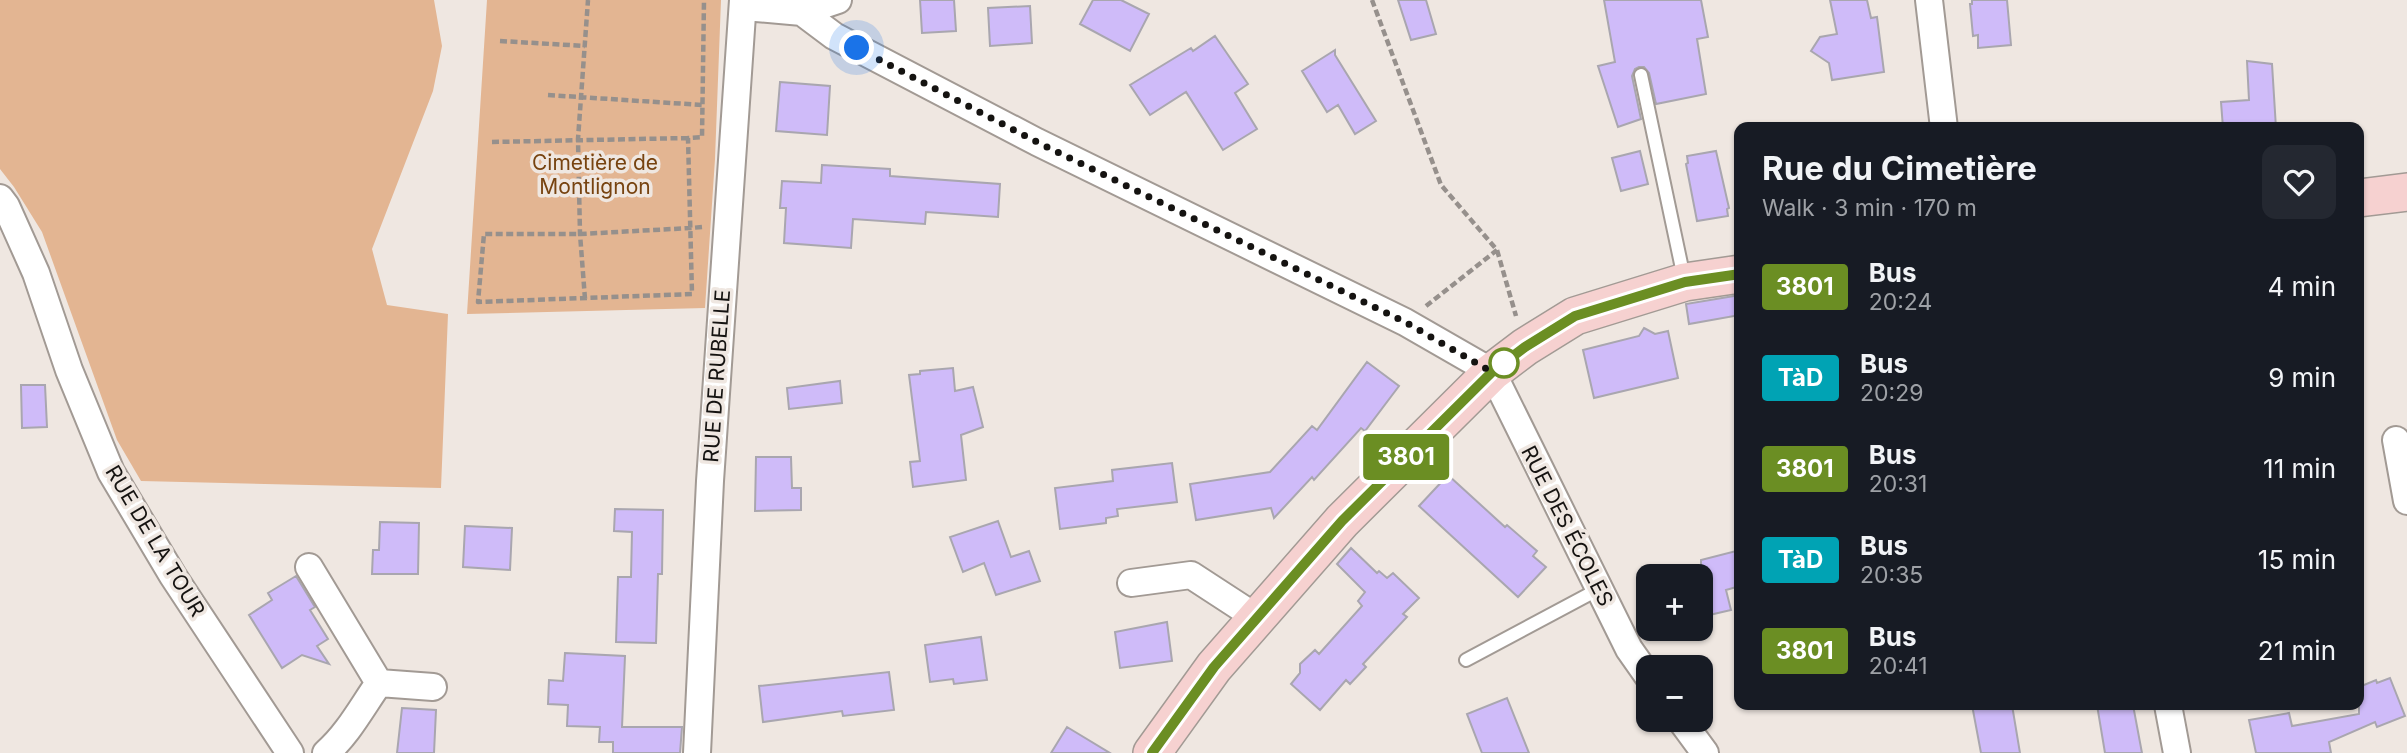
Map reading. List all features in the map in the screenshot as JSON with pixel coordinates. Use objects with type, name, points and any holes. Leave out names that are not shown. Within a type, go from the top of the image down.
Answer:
[{"type":"main road","points":[[2364,197],[2407,192]]},
{"type":"main road","points":[[1152,753],[1214,667],[1342,521],[1492,372],[1525,347],[1575,316],[1685,282],[1734,275]]},
{"type":"street","points":[[743,4],[802,12],[838,0]]},
{"type":"street","points":[[1929,0],[1943,122]]},
{"type":"street","name":"RUE DE RUBELLE","points":[[697,753],[710,481],[743,4]]},
{"type":"street","points":[[802,12],[834,37],[1037,142],[1405,322],[1492,372]]},
{"type":"street","name":"RUE DE LA TOUR","points":[[0,198],[36,273],[69,370],[111,472],[173,576],[290,753]]},
{"type":"street","name":"RUE DES ÉCOLES","points":[[1492,372],[1636,659]]},
{"type":"street","points":[[2396,440],[2407,501]]},
{"type":"street","points":[[309,567],[379,684]]},
{"type":"street","points":[[1131,583],[1191,575],[1257,618]]},
{"type":"street","points":[[379,684],[433,687]]},
{"type":"street","points":[[326,753],[341,740],[354,717],[379,684]]},
{"type":"street","points":[[2169,710],[2177,753]]},
{"type":"street","points":[[1690,732],[1705,753]]},
{"type":"lane","points":[[1642,75],[1685,282]]},
{"type":"lane","points":[[1466,660],[1599,589]]},
{"type":"path","points":[[584,299],[578,139],[588,0]]},
{"type":"path","points":[[492,142],[702,137],[705,0]]},
{"type":"path","points":[[1372,0],[1441,185],[1497,250],[1525,347]]},
{"type":"path","points":[[500,41],[585,46]]},
{"type":"path","points":[[548,95],[702,105]]},
{"type":"path","points":[[688,138],[691,228],[692,295],[478,302],[484,234],[580,234],[691,228],[728,225]]},
{"type":"path","points":[[1405,322],[1497,250]]},
{"type":"green space","points":[[0,0],[434,0],[442,46],[433,91],[372,249],[387,305],[448,314],[441,488],[141,481],[117,440],[42,232],[0,169]]},
{"type":"green space","name":"Cimetière de Montlignon","points":[[487,0],[721,0],[715,159],[705,308],[467,314]]},
{"type":"building","points":[[920,0],[954,0],[956,31],[922,33]]},
{"type":"building","points":[[1093,0],[1121,0],[1149,14],[1130,51],[1080,24]]},
{"type":"building","points":[[1398,0],[1426,0],[1436,34],[1411,40]]},
{"type":"building","points":[[1604,0],[1701,0],[1708,37],[1697,39],[1706,94],[1656,104],[1649,73],[1644,67],[1639,67],[1632,76],[1641,119],[1618,127],[1598,66],[1615,62]]},
{"type":"building","points":[[1830,0],[1867,0],[1871,18],[1877,17],[1884,72],[1832,80],[1829,63],[1811,51],[1820,37],[1837,34]]},
{"type":"building","points":[[1972,0],[2007,0],[2011,45],[1978,48],[1978,35],[1973,36],[1970,4]]},
{"type":"building","points":[[1030,6],[1032,43],[990,46],[988,8]]},
{"type":"building","points":[[1215,36],[1248,84],[1235,93],[1257,129],[1223,150],[1186,92],[1150,115],[1130,85]]},
{"type":"building","points":[[1335,50],[1335,55],[1376,121],[1355,134],[1338,105],[1327,112],[1302,71]]},
{"type":"building","points":[[2247,61],[2272,64],[2276,122],[2223,122],[2221,102],[2249,100]]},
{"type":"building","points":[[780,82],[830,86],[827,135],[776,131]]},
{"type":"building","points":[[1640,151],[1648,184],[1621,191],[1612,158]]},
{"type":"building","points":[[1716,151],[1729,208],[1728,216],[1697,221],[1686,164],[1687,156]]},
{"type":"building","points":[[822,165],[890,169],[890,176],[1000,184],[998,217],[926,212],[925,224],[853,219],[851,248],[784,243],[786,208],[780,208],[782,181],[821,183]]},
{"type":"building","points":[[1734,296],[1734,316],[1689,324],[1686,304]]},
{"type":"building","points":[[1644,328],[1655,334],[1668,331],[1678,378],[1594,398],[1583,350],[1639,336]]},
{"type":"building","points":[[1367,362],[1399,386],[1365,431],[1361,428],[1314,480],[1312,477],[1274,518],[1271,508],[1196,520],[1190,484],[1270,472],[1312,426],[1317,430]]},
{"type":"building","points":[[953,368],[955,391],[973,387],[983,427],[961,435],[966,480],[913,487],[910,462],[920,461],[909,375],[920,374],[920,371]]},
{"type":"building","points":[[840,381],[842,403],[789,409],[787,388]]},
{"type":"building","points":[[21,385],[45,385],[47,427],[22,428]]},
{"type":"building","points":[[756,457],[791,457],[792,488],[801,488],[801,510],[755,511]]},
{"type":"building","points":[[1172,463],[1177,502],[1117,509],[1118,516],[1106,518],[1106,523],[1060,529],[1055,488],[1113,481],[1112,470]]},
{"type":"building","points":[[1448,475],[1505,527],[1507,525],[1537,551],[1533,556],[1546,567],[1518,597],[1419,506]]},
{"type":"building","points":[[615,509],[663,510],[662,574],[658,574],[656,643],[616,642],[618,577],[631,577],[632,532],[614,531]]},
{"type":"building","points":[[998,521],[1011,557],[1029,551],[1040,581],[996,595],[984,563],[963,572],[950,537]]},
{"type":"building","points":[[380,522],[419,523],[418,574],[372,574],[373,550],[379,550]]},
{"type":"building","points":[[465,526],[512,528],[510,570],[463,567]]},
{"type":"building","points":[[1351,548],[1377,573],[1379,571],[1387,578],[1393,573],[1419,598],[1403,614],[1407,617],[1363,664],[1366,667],[1350,684],[1346,680],[1320,710],[1291,684],[1300,673],[1300,664],[1315,650],[1319,654],[1362,606],[1358,601],[1365,592],[1337,564]]},
{"type":"building","points":[[1734,552],[1734,588],[1726,590],[1731,610],[1713,614],[1713,564],[1701,564],[1701,560]]},
{"type":"building","points":[[296,576],[315,607],[310,610],[328,639],[317,646],[329,664],[302,655],[282,668],[249,615],[272,600],[268,593]]},
{"type":"building","points":[[1167,622],[1172,661],[1120,668],[1115,632]]},
{"type":"building","points":[[981,637],[987,680],[954,684],[953,679],[930,682],[925,645]]},
{"type":"building","points":[[565,653],[625,656],[622,727],[682,727],[680,753],[613,753],[613,742],[599,742],[600,727],[567,726],[568,705],[548,704],[549,680],[563,681]]},
{"type":"building","points":[[889,672],[894,710],[843,716],[842,711],[763,722],[759,686]]},
{"type":"building","points":[[2390,678],[2405,716],[2377,727],[2375,722],[2329,742],[2331,753],[2256,753],[2249,720],[2289,713],[2292,726],[2359,714],[2359,710],[2364,710],[2364,685],[2376,680],[2377,683]]},
{"type":"building","points":[[1507,698],[1529,753],[1482,753],[1467,714]]},
{"type":"building","points":[[402,708],[436,710],[434,753],[397,753]]},
{"type":"building","points":[[1973,710],[2013,710],[2020,753],[1981,753]]},
{"type":"building","points":[[2098,710],[2134,710],[2142,753],[2105,753]]},
{"type":"building","points":[[1067,727],[1110,753],[1051,753]]},
{"type":"bus line","name":"3801","points":[[1152,753],[1214,667],[1342,521],[1492,372],[1525,347],[1575,316],[1685,282],[1734,275]]},
{"type":"route","points":[[857,48],[1037,142],[1405,322],[1492,372],[1504,363]]}]
